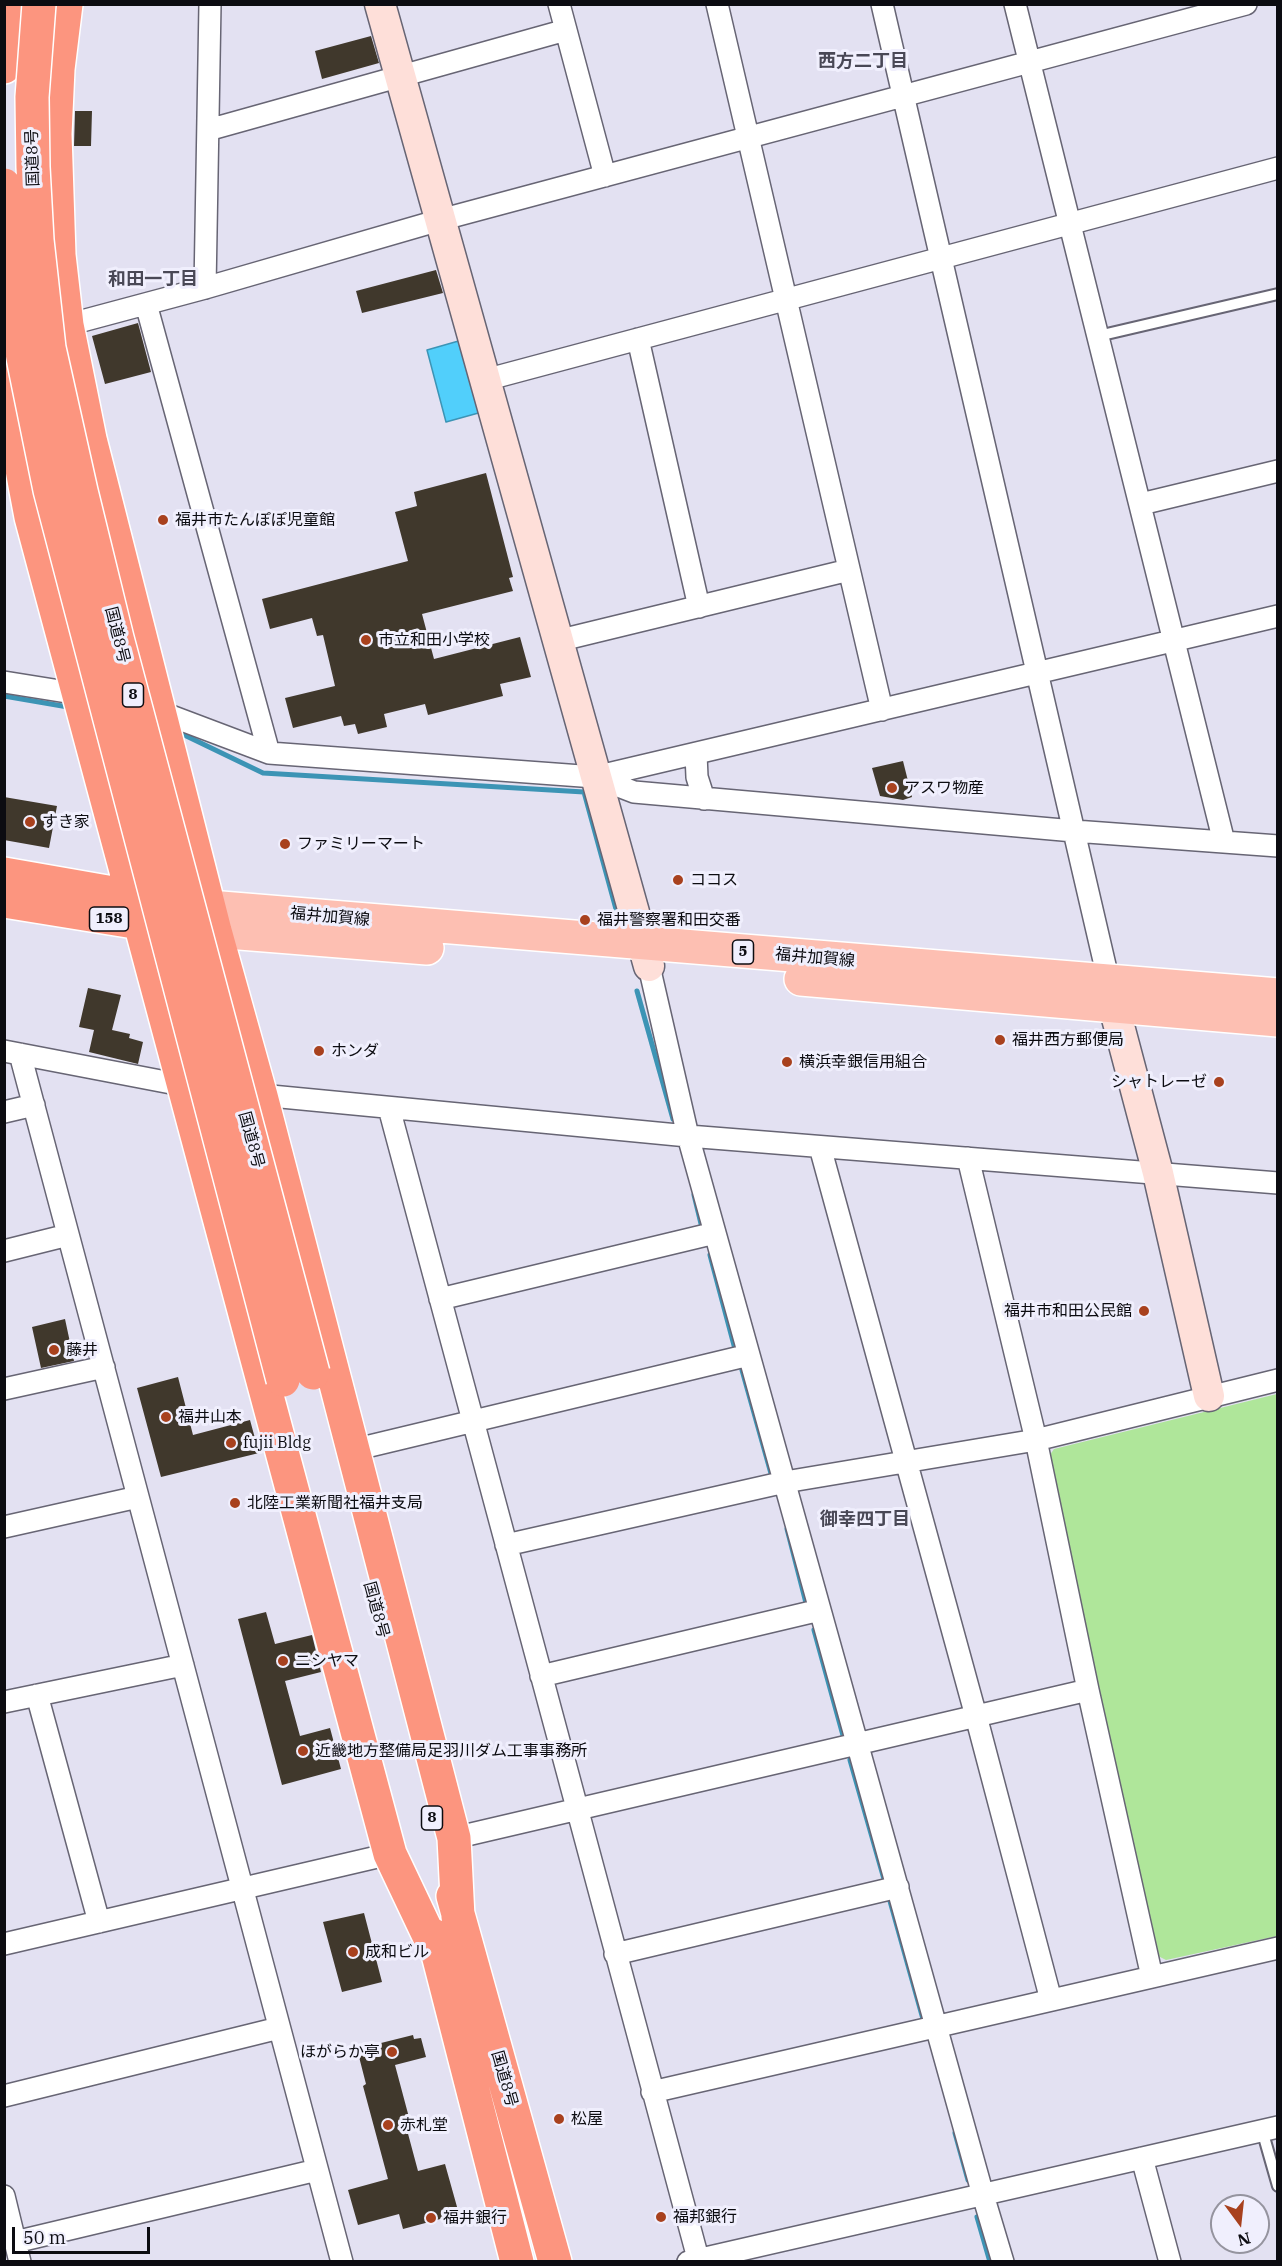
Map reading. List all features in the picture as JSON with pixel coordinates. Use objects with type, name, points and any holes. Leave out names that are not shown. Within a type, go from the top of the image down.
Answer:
[{"type":"highway","points":[[4,67],[10,4]]},
{"type":"highway","name":"国道8号","points":[[39,4],[32,97],[33,167],[37,240],[49,348],[81,491],[438,1955],[517,2262]]},
{"type":"highway","points":[[66,4],[58,69],[55,144],[59,255],[67,325],[106,510],[454,1838],[458,1917]]},
{"type":"highway","name":"国道8号","points":[[4,185],[18,333],[50,490],[298,1376],[458,1917],[555,2262]]},
{"type":"highway","points":[[4,374],[31,517],[390,1854],[438,1955]]},
{"type":"highway","name":"158","points":[[4,874],[137,911]]},
{"type":"highway","name":"158","points":[[4,901],[212,919]]},
{"type":"main road","name":"福井加賀線","points":[[212,919],[1111,994],[1278,1020]]},
{"type":"main road","name":"福井加賀線","points":[[1111,994],[1278,994]]},
{"type":"street","points":[[205,288],[210,4]]},
{"type":"street","points":[[380,4],[646,955],[688,1136],[1003,2262]]},
{"type":"street","points":[[559,4],[605,176]]},
{"type":"street","points":[[717,4],[882,710]]},
{"type":"street","points":[[882,4],[1111,994],[1158,1173],[1209,1396]]},
{"type":"street","points":[[1015,4],[1224,842]]},
{"type":"street","points":[[67,325],[440,220],[1246,4]]},
{"type":"street","points":[[208,130],[566,30]]},
{"type":"street","points":[[485,380],[1278,168]]},
{"type":"street","points":[[147,304],[269,753]]},
{"type":"street","points":[[638,339],[699,607]]},
{"type":"street","points":[[1141,504],[1278,471]]},
{"type":"street","points":[[557,641],[849,570]]},
{"type":"street","points":[[161,718],[171,716],[269,753],[595,777],[1278,616]]},
{"type":"street","points":[[4,682],[79,694]]},
{"type":"street","points":[[696,754],[697,777],[704,799]]},
{"type":"street","points":[[595,777],[633,792],[1074,831],[1278,846]]},
{"type":"street","points":[[12,1053],[184,1086],[261,1096],[688,1136],[1278,1183]]},
{"type":"street","points":[[12,1053],[34,1105],[342,2262]]},
{"type":"street","points":[[4,1112],[34,1105]]},
{"type":"street","points":[[389,1108],[695,2261],[1270,2129]]},
{"type":"street","points":[[820,1147],[976,1716],[1051,2000]]},
{"type":"street","points":[[968,1158],[1036,1440],[1088,1690],[1152,1977]]},
{"type":"street","points":[[440,1299],[715,1233]]},
{"type":"street","points":[[4,1251],[68,1235]]},
{"type":"street","points":[[353,1450],[749,1354]]},
{"type":"street","points":[[4,1389],[104,1368]]},
{"type":"street","points":[[506,1545],[784,1482],[1036,1440],[1278,1380]]},
{"type":"street","points":[[4,1527],[138,1497]]},
{"type":"street","points":[[541,1676],[820,1610]]},
{"type":"street","points":[[4,1702],[183,1665]]},
{"type":"street","points":[[454,1838],[1088,1690]]},
{"type":"street","points":[[37,1695],[99,1922]]},
{"type":"street","points":[[4,1944],[390,1854]]},
{"type":"street","points":[[615,1954],[898,1887]]},
{"type":"street","points":[[652,2092],[1278,1948]]},
{"type":"street","points":[[4,2096],[279,2028]]},
{"type":"street","points":[[1142,2158],[1170,2262]]},
{"type":"street","points":[[4,2196],[17,2252],[317,2170]]},
{"type":"lane","points":[[1098,336],[1278,294]]},
{"type":"lane","points":[[1270,2129],[1278,2186]]},
{"type":"green space","points":[[1277,1394],[1277,1936],[1166,1960],[1156,1955],[1047,1459],[1054,1449]]},
{"type":"water","points":[[462,340],[482,412],[446,422],[427,350]]},
{"type":"building","points":[[371,36],[379,63],[322,79],[315,51]]},
{"type":"building","points":[[75,111],[92,111],[91,146],[74,146]]},
{"type":"building","points":[[436,270],[443,293],[362,313],[356,291]]},
{"type":"building","points":[[138,323],[151,372],[105,384],[92,336]]},
{"type":"building","points":[[486,473],[513,577],[509,578],[513,591],[422,614],[434,659],[520,637],[531,677],[500,684],[503,696],[428,715],[425,704],[384,714],[387,727],[358,734],[355,724],[344,726],[341,716],[293,728],[285,698],[335,686],[323,635],[317,636],[312,618],[270,629],[262,599],[408,561],[395,512],[417,506],[414,492]]},
{"type":"building","points":[[903,761],[912,797],[903,800],[880,796],[872,768]]},
{"type":"building","points":[[4,797],[57,806],[49,848],[4,840]]},
{"type":"building","points":[[88,988],[121,995],[112,1030],[130,1034],[129,1038],[143,1042],[138,1064],[89,1052],[94,1030],[79,1027]]},
{"type":"building","points":[[65,1319],[74,1361],[41,1368],[32,1327]]},
{"type":"building","points":[[178,1377],[193,1435],[250,1420],[259,1453],[161,1477],[137,1388]]},
{"type":"building","points":[[266,1612],[275,1644],[312,1635],[321,1672],[285,1681],[300,1736],[330,1728],[341,1769],[282,1785],[238,1619]]},
{"type":"building","name":"成和ビル","points":[[364,1913],[382,1982],[342,1992],[323,1922]]},
{"type":"building","points":[[413,2035],[414,2039],[421,2038],[426,2057],[395,2065],[411,2125],[407,2130],[418,2171],[445,2164],[459,2214],[403,2229],[399,2214],[358,2225],[348,2190],[388,2179],[363,2086],[366,2084],[357,2049]]},
{"type":"waterway","points":[[4,696],[68,707]]},
{"type":"waterway","points":[[178,732],[263,773],[584,792],[619,920]]},
{"type":"waterway","points":[[637,991],[673,1119]]},
{"type":"waterway","points":[[694,1195],[702,1228]]},
{"type":"waterway","points":[[710,1255],[735,1349]]},
{"type":"waterway","points":[[742,1370],[772,1477]]},
{"type":"waterway","points":[[787,1529],[807,1607]]},
{"type":"waterway","points":[[814,1630],[844,1739]]},
{"type":"waterway","points":[[850,1760],[884,1879]]},
{"type":"waterway","points":[[890,1901],[923,2019]]},
{"type":"waterway","points":[[955,2133],[968,2180]]},
{"type":"waterway","points":[[977,2217],[990,2262]]},
{"type":"place","name":"福井市たんぽぽ児童館","points":[[163,520]]},
{"type":"place","name":"市立和田小学校","points":[[366,640]]},
{"type":"place","name":"アスワ物産","points":[[892,788]]},
{"type":"place","name":"すき家","points":[[30,822]]},
{"type":"place","name":"ファミリーマート","points":[[285,844]]},
{"type":"place","name":"ココス","points":[[678,880]]},
{"type":"place","name":"福井警察署和田交番","points":[[585,920]]},
{"type":"place","name":"福井西方郵便局","points":[[1000,1040]]},
{"type":"place","name":"ホンダ","points":[[319,1051]]},
{"type":"place","name":"横浜幸銀信用組合","points":[[787,1062]]},
{"type":"place","name":"シャトレーゼ","points":[[1219,1082]]},
{"type":"place","name":"福井市和田公民館","points":[[1144,1311]]},
{"type":"place","name":"藤井","points":[[54,1350]]},
{"type":"place","name":"福井山本","points":[[166,1417]]},
{"type":"place","name":"fujii Bldg","points":[[231,1443]]},
{"type":"place","name":"北陸工業新聞社福井支局","points":[[235,1503]]},
{"type":"place","name":"ニシヤマ","points":[[283,1661]]},
{"type":"place","name":"近畿地方整備局足羽川ダム工事事務所","points":[[303,1751]]},
{"type":"place","name":"成和ビル","points":[[353,1952]]},
{"type":"place","name":"ほがらか亭","points":[[392,2052]]},
{"type":"place","name":"松屋","points":[[559,2119]]},
{"type":"place","name":"赤札堂","points":[[388,2125]]},
{"type":"place","name":"福邦銀行","points":[[661,2217]]},
{"type":"place","name":"福井銀行","points":[[431,2218]]},
{"type":"district","name":"西方二丁目","points":[[863,62]]},
{"type":"district","name":"和田一丁目","points":[[153,280]]},
{"type":"district","name":"御幸四丁目","points":[[865,1520]]}]
